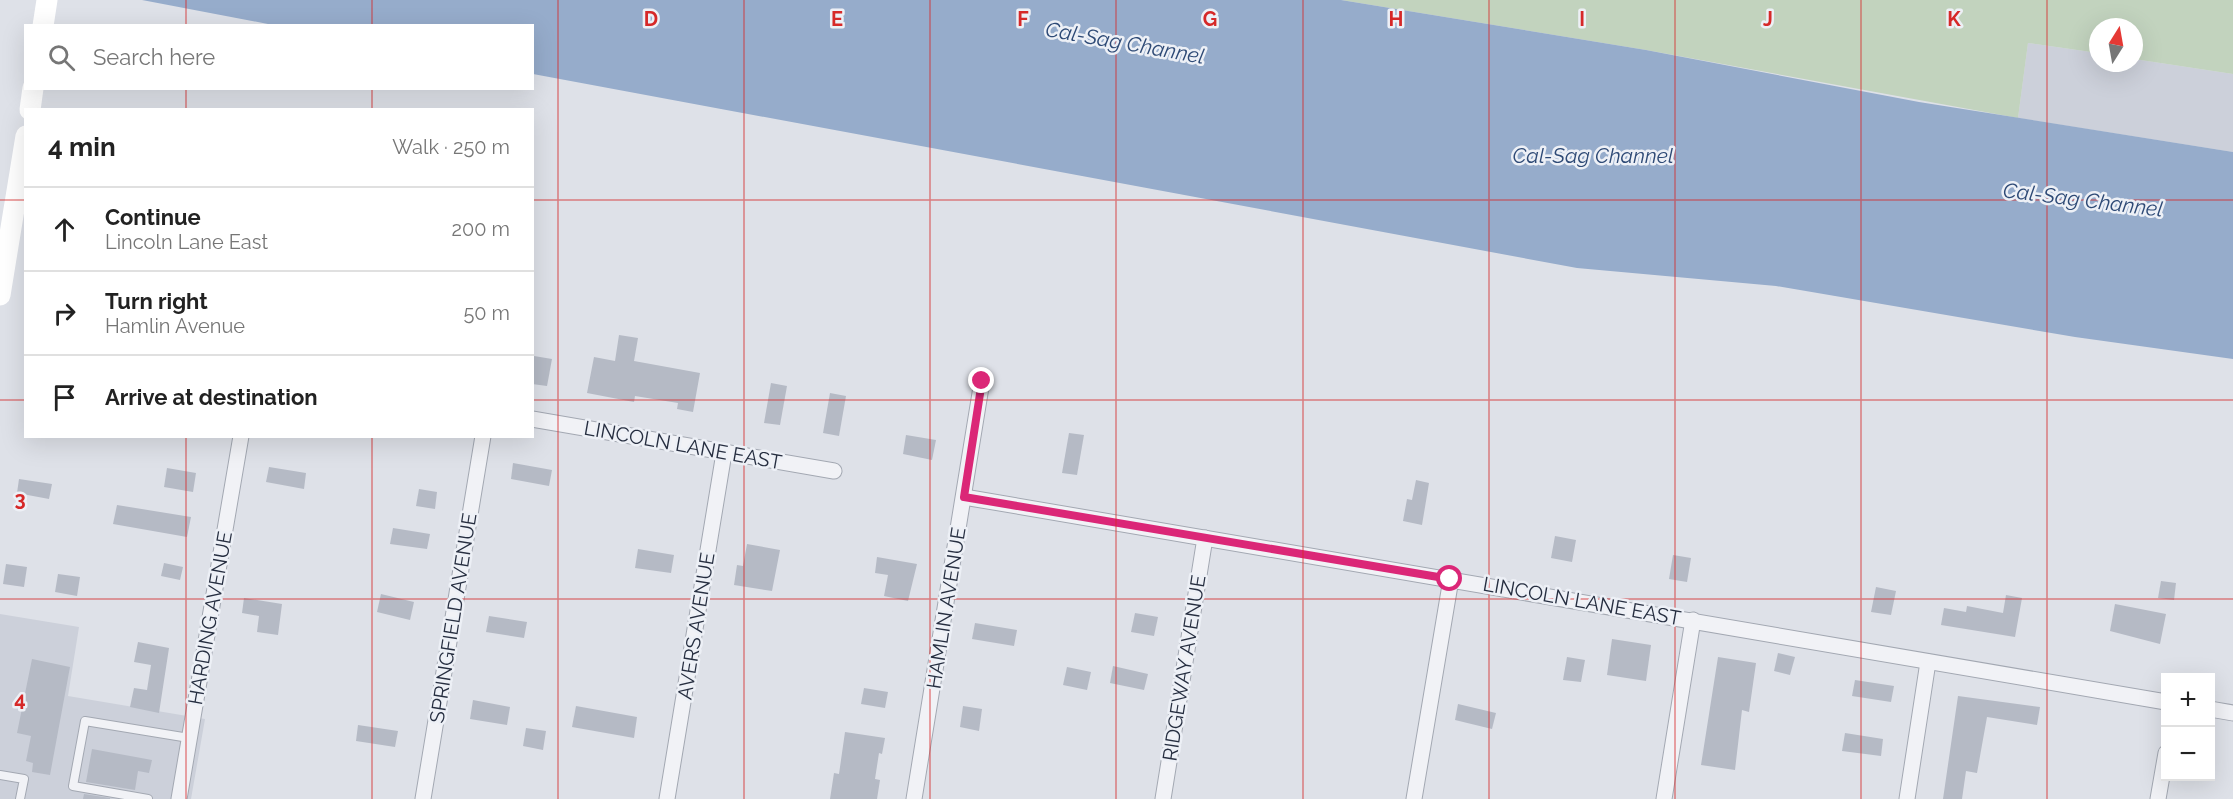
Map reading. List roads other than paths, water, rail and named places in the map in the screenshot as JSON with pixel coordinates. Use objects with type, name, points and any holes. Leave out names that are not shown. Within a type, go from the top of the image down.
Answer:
[{"type":"main road","points":[[43,24],[47,0]]},
{"type":"main road","points":[[30,108],[33,90]]},
{"type":"main road","points":[[0,295],[5,230],[24,145]]},
{"type":"street","name":"HAMLIN AVENUE","points":[[914,799],[982,381]]},
{"type":"street","name":"LINCOLN LANE EAST","points":[[534,419],[834,471]]},
{"type":"street","name":"HARDING AVENUE","points":[[179,799],[241,438]]},
{"type":"street","name":"SPRINGFIELD AVENUE","points":[[423,799],[483,438]]},
{"type":"street","name":"AVERS AVENUE","points":[[668,799],[724,453]]},
{"type":"street","name":"LINCOLN LANE EAST","points":[[964,497],[2161,701]]},
{"type":"street","name":"RIDGEWAY AVENUE","points":[[1162,799],[1205,538]]},
{"type":"street","points":[[1414,799],[1450,579]]},
{"type":"street","points":[[1664,799],[1693,620]]},
{"type":"street","points":[[1907,799],[1928,662]]},
{"type":"street","points":[[2215,710],[2233,712]]},
{"type":"street","points":[[2158,799],[2161,781]]},
{"type":"lane","points":[[148,799],[73,786],[85,721],[189,738]]},
{"type":"lane","points":[[0,775],[24,779],[20,799]]},
{"type":"water","name":"Cal-Sag Channel","points":[[142,0],[1341,0],[1646,50],[1919,102],[2233,152],[2233,359],[2075,337],[1776,286],[1577,268],[534,74],[534,24],[268,24]]}]
